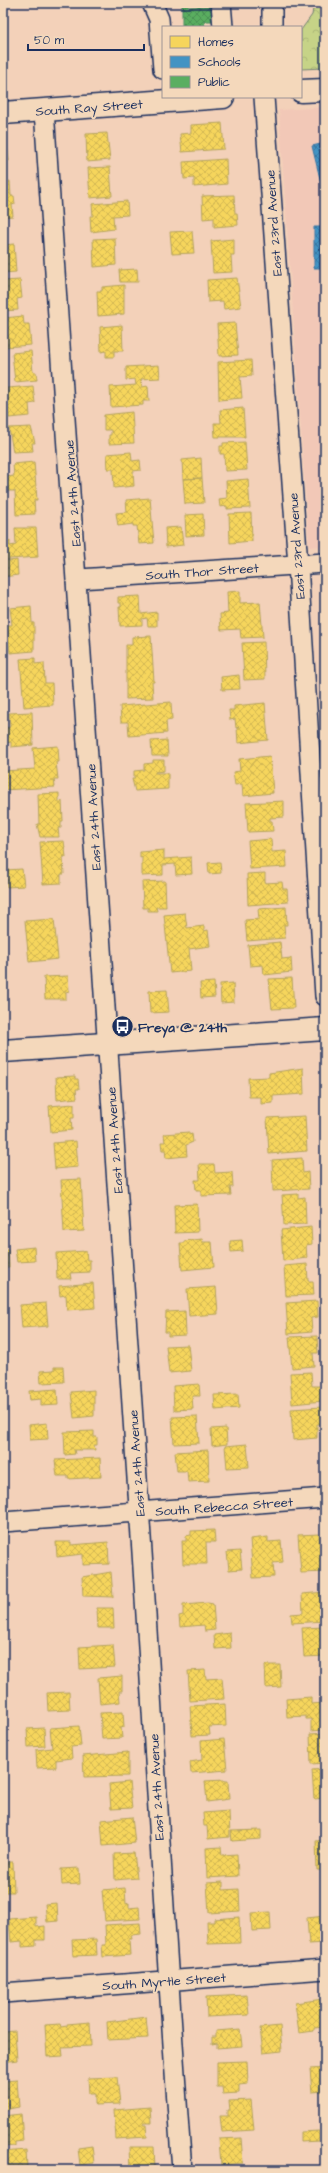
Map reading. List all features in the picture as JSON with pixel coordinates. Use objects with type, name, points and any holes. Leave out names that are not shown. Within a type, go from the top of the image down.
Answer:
[{"type":"main road","points":[[302,91],[325,90]]},
{"type":"main road","name":"South Ray Street","points":[[3,113],[204,98]]},
{"type":"main road","points":[[3,1051],[325,1029]]},
{"type":"street","points":[[152,3],[159,19],[162,56]]},
{"type":"street","points":[[221,3],[223,26]]},
{"type":"street","points":[[272,3],[272,26]]},
{"type":"street","name":"East 23rd Avenue","points":[[264,98],[298,565],[325,996]]},
{"type":"street","name":"East 24th Avenue","points":[[44,110],[79,579],[107,1044],[139,1513],[167,1981],[182,2170]]},
{"type":"street","name":"South Thor Street","points":[[79,579],[325,563]]},
{"type":"street","name":"South Rebecca Street","points":[[3,1522],[325,1498]]},
{"type":"street","name":"South Myrtle Street","points":[[3,1992],[325,1969]]},
{"type":"shaded area","points":[[325,107],[325,546],[309,547],[279,110]]},
{"type":"green space","points":[[314,3],[325,3],[325,68],[302,69],[302,29],[312,15]]},
{"type":"building: Homes","points":[[222,123],[224,149],[182,152],[180,134],[191,133],[191,125]]},
{"type":"building: Homes","points":[[107,133],[110,160],[87,162],[86,134]]},
{"type":"building: Homes","points":[[3,144],[7,144],[9,161],[3,161]]},
{"type":"building: Homes","points":[[226,159],[227,184],[194,187],[194,178],[184,179],[183,162]]},
{"type":"building: Homes","points":[[110,167],[112,196],[90,198],[88,168]]},
{"type":"building: Homes","points":[[10,181],[11,196],[14,196],[15,204],[12,205],[13,216],[3,217],[3,182]]},
{"type":"building: Homes","points":[[234,195],[235,213],[237,213],[238,225],[214,227],[214,218],[203,219],[202,196]]},
{"type":"building: Homes","points":[[127,201],[128,215],[113,216],[114,229],[91,232],[90,216],[93,216],[92,204]]},
{"type":"building: Homes","points":[[192,231],[194,253],[172,254],[170,232]]},
{"type":"building: Homes","points":[[115,238],[116,265],[94,267],[93,239]]},
{"type":"building: Homes","points":[[234,239],[234,255],[231,255],[232,272],[213,273],[211,241]]},
{"type":"building: Homes","points":[[14,244],[16,272],[3,273],[3,245]]},
{"type":"building: Homes","points":[[137,269],[138,282],[120,282],[119,270]]},
{"type":"building: Homes","points":[[237,278],[241,307],[224,309],[223,301],[208,302],[207,280]]},
{"type":"building: Homes","points":[[20,280],[22,298],[17,299],[18,310],[3,311],[3,281]]},
{"type":"building: Homes","points":[[124,285],[124,314],[98,316],[97,291],[102,291],[102,287]]},
{"type":"building: Homes","points":[[23,316],[24,324],[29,324],[31,345],[5,347],[4,318]]},
{"type":"building: Homes","points":[[235,323],[238,355],[219,356],[217,324]]},
{"type":"building: Homes","points":[[122,325],[123,351],[114,351],[114,357],[106,357],[106,351],[101,352],[100,327]]},
{"type":"building: Homes","points":[[31,351],[33,372],[36,372],[37,380],[15,382],[12,353]]},
{"type":"building: Homes","points":[[251,360],[252,376],[240,377],[242,398],[219,400],[218,362]]},
{"type":"building: Homes","points":[[159,365],[160,378],[141,379],[142,387],[148,386],[149,401],[143,401],[143,405],[111,407],[110,387],[136,385],[135,379],[126,380],[126,367]]},
{"type":"building: Homes","points":[[33,386],[35,403],[29,404],[30,416],[9,418],[7,388]]},
{"type":"building: Homes","points":[[243,408],[245,437],[215,437],[214,423],[221,423],[220,410]]},
{"type":"building: Homes","points":[[132,412],[134,443],[109,444],[109,435],[111,435],[111,430],[104,430],[104,415]]},
{"type":"building: Homes","points":[[31,427],[35,443],[32,443],[33,451],[13,452],[9,428]]},
{"type":"building: Homes","points":[[245,442],[247,470],[225,471],[224,454],[220,454],[220,446],[223,446],[223,443]]},
{"type":"building: Homes","points":[[131,452],[132,461],[140,460],[141,470],[133,471],[134,486],[114,488],[113,469],[108,469],[107,454]]},
{"type":"building: Homes","points":[[201,458],[202,478],[183,479],[182,460]]},
{"type":"building: Homes","points":[[34,462],[37,500],[34,500],[35,514],[16,515],[15,491],[7,491],[6,477],[14,476],[13,464]]},
{"type":"building: Homes","points":[[202,478],[204,503],[185,504],[183,479]]},
{"type":"building: Homes","points":[[248,479],[250,508],[227,509],[227,506],[220,507],[219,499],[227,498],[226,481]]},
{"type":"building: Homes","points":[[150,498],[154,543],[139,544],[137,526],[133,526],[133,524],[118,526],[116,513],[127,512],[126,500]]},
{"type":"building: Homes","points":[[251,513],[252,541],[230,543],[229,514]]},
{"type":"building: Homes","points":[[203,514],[204,535],[186,536],[185,515]]},
{"type":"building: Homes","points":[[181,527],[183,545],[166,547],[165,528]]},
{"type":"building: Homes","points":[[15,528],[36,528],[38,557],[9,559],[9,561],[17,560],[18,575],[3,577],[3,541],[10,541],[10,546],[16,545]]},
{"type":"building: Homes","points":[[240,591],[240,603],[260,602],[263,637],[241,638],[240,629],[221,630],[220,614],[228,613],[227,592]]},
{"type":"building: Homes","points":[[140,596],[141,614],[157,612],[157,626],[148,626],[147,618],[142,619],[142,625],[120,626],[119,607],[121,607],[121,603],[118,603],[118,597]]},
{"type":"building: Homes","points":[[31,606],[32,623],[34,623],[34,651],[10,653],[7,625],[12,625],[10,608]]},
{"type":"building: Homes","points":[[151,636],[154,682],[152,682],[153,698],[126,699],[126,645],[132,645],[132,637]]},
{"type":"building: Homes","points":[[264,642],[265,679],[244,680],[242,643]]},
{"type":"building: Homes","points":[[35,658],[35,664],[44,663],[45,683],[52,683],[53,705],[24,707],[20,659]]},
{"type":"building: Homes","points":[[239,675],[240,689],[222,690],[221,677]]},
{"type":"building: Homes","points":[[171,702],[172,720],[166,721],[167,733],[129,736],[128,722],[121,722],[120,706]]},
{"type":"building: Homes","points":[[265,703],[268,740],[238,743],[237,728],[239,727],[236,728],[235,719],[230,720],[229,710],[234,710],[234,706]]},
{"type":"building: Homes","points":[[32,712],[33,745],[11,747],[11,742],[5,743],[4,728],[10,727],[9,713]]},
{"type":"building: Homes","points":[[167,740],[168,756],[152,756],[151,741]]},
{"type":"building: Homes","points":[[58,746],[59,762],[56,762],[58,779],[54,779],[55,787],[3,790],[3,771],[35,769],[33,748]]},
{"type":"building: Homes","points":[[270,756],[273,793],[243,796],[242,784],[235,785],[233,772],[240,771],[239,759]]},
{"type":"building: Homes","points":[[153,760],[164,760],[164,771],[155,773],[168,773],[168,789],[135,791],[132,779],[134,779],[134,771],[144,770],[144,764],[153,763]]},
{"type":"building: Homes","points":[[59,793],[59,802],[62,801],[63,821],[61,821],[61,828],[58,828],[59,837],[40,837],[37,824],[39,824],[38,794]]},
{"type":"building: Homes","points":[[284,801],[284,817],[270,818],[270,821],[272,821],[273,831],[248,832],[246,803]]},
{"type":"building: Homes","points":[[271,839],[272,852],[286,851],[287,867],[250,869],[248,841]]},
{"type":"building: Homes","points":[[64,841],[66,857],[63,857],[64,874],[61,874],[61,883],[43,884],[40,842]]},
{"type":"building: Homes","points":[[164,850],[164,859],[191,857],[192,874],[176,875],[175,864],[163,865],[163,875],[142,876],[142,857],[140,858],[140,852]]},
{"type":"building: Homes","points":[[220,862],[221,873],[209,874],[208,863]]},
{"type":"building: Homes","points":[[22,869],[24,886],[7,887],[5,870]]},
{"type":"building: Homes","points":[[265,873],[265,883],[282,882],[283,889],[287,889],[288,902],[248,905],[247,874]]},
{"type":"building: Homes","points":[[165,881],[166,907],[156,907],[157,911],[148,911],[148,908],[143,908],[142,882]]},
{"type":"building: Homes","points":[[286,907],[287,925],[284,925],[285,938],[247,941],[245,920],[259,919],[258,909]]},
{"type":"building: Homes","points":[[185,913],[187,928],[204,926],[204,931],[208,930],[210,946],[189,949],[191,971],[170,973],[164,915]]},
{"type":"building: Homes","points":[[54,919],[58,959],[29,962],[25,921]]},
{"type":"building: Homes","points":[[280,942],[282,959],[291,958],[292,972],[264,975],[263,965],[250,966],[248,945]]},
{"type":"building: Homes","points":[[68,976],[69,991],[66,992],[66,999],[45,999],[44,977]]},
{"type":"building: Homes","points":[[292,978],[294,1008],[272,1009],[269,979]]},
{"type":"building: Homes","points":[[214,982],[215,997],[201,998],[200,983]]},
{"type":"building: Homes","points":[[233,983],[234,1002],[221,1003],[220,984]]},
{"type":"building: Homes","points":[[167,990],[169,1012],[150,1013],[149,991]]},
{"type":"building: Homes","points":[[303,1068],[304,1094],[273,1096],[273,1103],[261,1104],[261,1097],[249,1097],[248,1078],[269,1077],[269,1073]]},
{"type":"building: Homes","points":[[75,1076],[75,1079],[78,1079],[79,1089],[76,1089],[77,1098],[57,1100],[56,1077]]},
{"type":"building: Homes","points":[[74,1104],[74,1118],[71,1118],[72,1130],[51,1132],[49,1106]]},
{"type":"building: Homes","points":[[305,1116],[307,1151],[269,1154],[267,1118]]},
{"type":"building: Homes","points":[[189,1132],[189,1135],[192,1134],[193,1142],[186,1145],[187,1156],[166,1158],[165,1150],[162,1150],[161,1142],[165,1142],[164,1134]]},
{"type":"building: Homes","points":[[76,1141],[78,1167],[55,1169],[53,1143]]},
{"type":"building: Homes","points":[[302,1158],[303,1173],[308,1172],[309,1189],[273,1191],[272,1160]]},
{"type":"building: Homes","points":[[199,1164],[214,1164],[215,1173],[232,1172],[233,1187],[230,1187],[231,1195],[201,1196],[201,1190],[196,1190],[195,1180],[200,1180]]},
{"type":"building: Homes","points":[[81,1179],[84,1231],[64,1232],[61,1180]]},
{"type":"building: Homes","points":[[298,1194],[298,1198],[305,1197],[306,1224],[284,1225],[282,1195]]},
{"type":"building: Homes","points":[[197,1204],[198,1232],[175,1233],[174,1205]]},
{"type":"building: Homes","points":[[311,1227],[312,1244],[306,1245],[307,1258],[283,1261],[281,1230]]},
{"type":"building: Homes","points":[[202,1239],[203,1242],[212,1242],[214,1267],[182,1270],[180,1243],[184,1243],[184,1241]]},
{"type":"building: Homes","points":[[242,1240],[243,1251],[231,1252],[230,1241]]},
{"type":"building: Homes","points":[[34,1247],[35,1261],[17,1262],[15,1249]]},
{"type":"building: Homes","points":[[3,1250],[8,1250],[9,1267],[3,1267]]},
{"type":"building: Homes","points":[[86,1251],[87,1260],[90,1260],[90,1272],[70,1273],[71,1279],[57,1279],[56,1253]]},
{"type":"building: Homes","points":[[307,1264],[308,1281],[313,1281],[314,1295],[286,1296],[284,1266]]},
{"type":"building: Homes","points":[[93,1283],[95,1308],[67,1310],[66,1295],[60,1296],[59,1286]]},
{"type":"building: Homes","points":[[216,1287],[218,1314],[189,1316],[187,1289]]},
{"type":"building: Homes","points":[[317,1301],[318,1317],[311,1318],[312,1332],[288,1334],[286,1303]]},
{"type":"building: Homes","points":[[46,1303],[48,1326],[22,1328],[20,1305]]},
{"type":"building: Homes","points":[[185,1311],[186,1335],[168,1336],[168,1332],[165,1332],[166,1312]]},
{"type":"building: Homes","points":[[317,1336],[318,1353],[313,1353],[314,1366],[292,1368],[289,1337]]},
{"type":"building: Homes","points":[[188,1345],[191,1371],[169,1373],[166,1346]]},
{"type":"building: Homes","points":[[54,1367],[63,1367],[64,1382],[41,1383],[40,1371],[54,1370]]},
{"type":"building: Homes","points":[[311,1372],[312,1386],[321,1386],[323,1401],[292,1404],[290,1373]]},
{"type":"building: Homes","points":[[199,1384],[200,1396],[192,1396],[193,1409],[174,1410],[173,1386]]},
{"type":"building: Homes","points":[[57,1389],[58,1405],[41,1406],[41,1399],[30,1400],[29,1391]]},
{"type":"building: Homes","points":[[94,1390],[94,1416],[74,1418],[71,1392]]},
{"type":"building: Homes","points":[[238,1394],[239,1408],[215,1410],[214,1395]]},
{"type":"building: Homes","points":[[322,1407],[323,1424],[317,1424],[317,1438],[293,1440],[291,1409]]},
{"type":"building: Homes","points":[[197,1416],[199,1443],[174,1444],[172,1417]]},
{"type":"building: Homes","points":[[47,1423],[48,1439],[30,1440],[29,1425]]},
{"type":"building: Homes","points":[[226,1428],[227,1444],[212,1446],[211,1429]]},
{"type":"building: Homes","points":[[94,1431],[94,1437],[97,1437],[97,1445],[94,1445],[95,1450],[74,1450],[75,1454],[65,1455],[64,1432]]},
{"type":"building: Homes","points":[[247,1444],[249,1467],[227,1468],[225,1446]]},
{"type":"building: Homes","points":[[208,1450],[209,1481],[188,1482],[187,1471],[177,1471],[175,1452]]},
{"type":"building: Homes","points":[[100,1458],[101,1477],[68,1479],[68,1476],[57,1476],[55,1460]]},
{"type":"building: Homes","points":[[214,1530],[215,1542],[206,1542],[207,1564],[183,1564],[182,1541],[186,1541],[186,1536],[191,1535],[191,1531]]},
{"type":"building: Homes","points":[[319,1534],[320,1551],[325,1550],[325,1572],[301,1573],[298,1535]]},
{"type":"building: Homes","points":[[268,1537],[268,1542],[281,1541],[283,1562],[273,1563],[274,1577],[253,1578],[250,1539]]},
{"type":"building: Homes","points":[[56,1542],[71,1542],[71,1545],[108,1542],[109,1564],[83,1565],[83,1554],[57,1557]]},
{"type":"building: Homes","points":[[240,1551],[242,1569],[229,1570],[227,1552]]},
{"type":"building: Homes","points":[[111,1572],[113,1597],[83,1596],[82,1577]]},
{"type":"building: Homes","points":[[325,1592],[325,1621],[292,1623],[291,1614],[303,1613],[302,1594]]},
{"type":"building: Homes","points":[[213,1604],[215,1630],[205,1631],[204,1625],[180,1627],[179,1616],[183,1615],[183,1605]]},
{"type":"building: Homes","points":[[97,1608],[113,1608],[114,1628],[98,1628]]},
{"type":"building: Homes","points":[[325,1627],[325,1656],[304,1657],[302,1628]]},
{"type":"building: Homes","points":[[230,1633],[231,1648],[215,1649],[214,1635]]},
{"type":"building: Homes","points":[[113,1645],[115,1667],[80,1669],[79,1647]]},
{"type":"building: Homes","points":[[265,1665],[280,1665],[281,1687],[266,1688]]},
{"type":"building: Homes","points":[[205,1670],[206,1679],[222,1678],[224,1699],[190,1701],[188,1671]]},
{"type":"building: Homes","points":[[122,1676],[122,1691],[119,1691],[120,1702],[100,1704],[98,1678]]},
{"type":"building: Homes","points":[[69,1692],[70,1710],[48,1711],[47,1693]]},
{"type":"building: Homes","points":[[311,1697],[311,1704],[325,1703],[325,1730],[311,1731],[311,1719],[306,1719],[306,1716],[287,1717],[286,1699]]},
{"type":"building: Homes","points":[[225,1704],[226,1726],[209,1727],[210,1735],[192,1736],[190,1706]]},
{"type":"building: Homes","points":[[123,1712],[124,1727],[121,1728],[122,1738],[102,1739],[100,1713]]},
{"type":"building: Homes","points":[[79,1726],[81,1746],[71,1747],[72,1758],[56,1760],[56,1767],[37,1768],[36,1750],[52,1748],[50,1728]]},
{"type":"building: Homes","points":[[44,1728],[45,1746],[28,1747],[27,1729]]},
{"type":"building: Homes","points":[[325,1733],[325,1763],[311,1764],[310,1734]]},
{"type":"building: Homes","points":[[224,1739],[227,1770],[191,1773],[190,1762],[202,1760],[201,1741]]},
{"type":"building: Homes","points":[[128,1752],[128,1776],[84,1777],[83,1756]]},
{"type":"building: Homes","points":[[325,1769],[325,1798],[314,1799],[312,1770]]},
{"type":"building: Homes","points":[[205,1781],[228,1781],[229,1799],[207,1802]]},
{"type":"building: Homes","points":[[129,1782],[132,1808],[111,1809],[109,1784]]},
{"type":"building: Homes","points":[[229,1811],[230,1837],[208,1839],[207,1826],[204,1826],[203,1813]]},
{"type":"building: Homes","points":[[132,1817],[135,1843],[103,1846],[101,1820]]},
{"type":"building: Homes","points":[[3,1826],[6,1857],[3,1857]]},
{"type":"building: Homes","points":[[261,1830],[261,1839],[232,1841],[231,1831]]},
{"type":"building: Homes","points":[[325,1840],[325,1870],[317,1870],[316,1841]]},
{"type":"building: Homes","points":[[221,1847],[222,1855],[237,1854],[238,1876],[207,1878],[206,1848]]},
{"type":"building: Homes","points":[[134,1853],[137,1878],[115,1880],[114,1854]]},
{"type":"building: Homes","points":[[3,1862],[13,1862],[14,1892],[3,1892]]},
{"type":"building: Homes","points":[[79,1868],[80,1884],[62,1885],[61,1869]]},
{"type":"building: Homes","points":[[223,1882],[223,1890],[239,1889],[240,1911],[209,1913],[207,1883]]},
{"type":"building: Homes","points":[[125,1888],[126,1904],[129,1903],[129,1908],[139,1907],[140,1919],[105,1921],[102,1890]]},
{"type":"building: Homes","points":[[57,1903],[58,1921],[47,1922],[45,1904]]},
{"type":"building: Homes","points":[[270,1912],[271,1930],[252,1931],[251,1913]]},
{"type":"building: Homes","points":[[325,1916],[325,1943],[309,1944],[307,1918]]},
{"type":"building: Homes","points":[[36,1917],[36,1927],[45,1926],[45,1940],[36,1940],[36,1946],[22,1947],[22,1941],[11,1942],[9,1919]]},
{"type":"building: Homes","points":[[239,1917],[240,1943],[208,1944],[207,1922],[214,1922],[214,1919]]},
{"type":"building: Homes","points":[[140,1923],[141,1934],[131,1935],[132,1939],[129,1939],[130,1955],[103,1957],[102,1945],[106,1945],[105,1925]]},
{"type":"building: Homes","points":[[96,1939],[97,1955],[73,1956],[72,1940]]},
{"type":"building: Homes","points":[[247,1995],[249,2015],[207,2017],[206,1997]]},
{"type":"building: Homes","points":[[323,1999],[324,2027],[314,2028],[314,2031],[299,2033],[295,2003]]},
{"type":"building: Homes","points":[[146,2017],[148,2038],[108,2040],[107,2022]]},
{"type":"building: Homes","points":[[90,2022],[91,2046],[62,2047],[63,2056],[47,2057],[45,2025],[60,2024],[61,2027],[67,2026],[67,2024]]},
{"type":"building: Homes","points":[[280,2026],[282,2051],[263,2053],[260,2028]]},
{"type":"building: Homes","points":[[240,2029],[242,2046],[217,2048],[217,2043],[212,2044],[212,2037],[216,2037],[216,2031]]},
{"type":"building: Homes","points":[[15,2031],[17,2060],[3,2062],[3,2032]]},
{"type":"building: Homes","points":[[247,2061],[248,2084],[239,2085],[239,2093],[223,2094],[222,2087],[217,2087],[217,2062]]},
{"type":"building: Homes","points":[[325,2068],[325,2091],[312,2092],[310,2069]]},
{"type":"building: Homes","points":[[117,2077],[120,2104],[95,2105],[95,2094],[89,2094],[88,2078]]},
{"type":"building: Homes","points":[[17,2080],[19,2107],[3,2110],[3,2081]]},
{"type":"building: Homes","points":[[251,2100],[254,2130],[222,2132],[220,2116],[227,2116],[227,2110],[230,2110],[229,2101]]},
{"type":"building: Homes","points":[[150,2107],[151,2123],[143,2123],[143,2125],[146,2125],[147,2137],[116,2139],[114,2110]]},
{"type":"building: Homes","points":[[21,2114],[23,2141],[15,2142],[15,2146],[3,2147],[3,2116]]},
{"type":"building: Homes","points":[[319,2131],[319,2141],[301,2142],[301,2132]]},
{"type":"building: Homes","points":[[241,2138],[243,2163],[221,2165],[219,2139]]},
{"type":"building: Homes","points":[[92,2146],[94,2163],[80,2165],[78,2148]]},
{"type":"building: Homes","points":[[129,2147],[154,2147],[155,2169],[130,2170]]},
{"type":"building: Homes","points":[[26,2150],[26,2170],[5,2170],[3,2152]]},
{"type":"building: Schools","points":[[325,143],[325,199],[312,146]]},
{"type":"building: Schools","points":[[314,227],[325,227],[325,268],[314,268]]},
{"type":"building: Public","points":[[182,3],[188,3],[188,7],[212,6],[213,21],[204,21],[205,26],[182,26]]},
{"type":"place","name":"Freya @ 24th","points":[[123,1027]]}]
